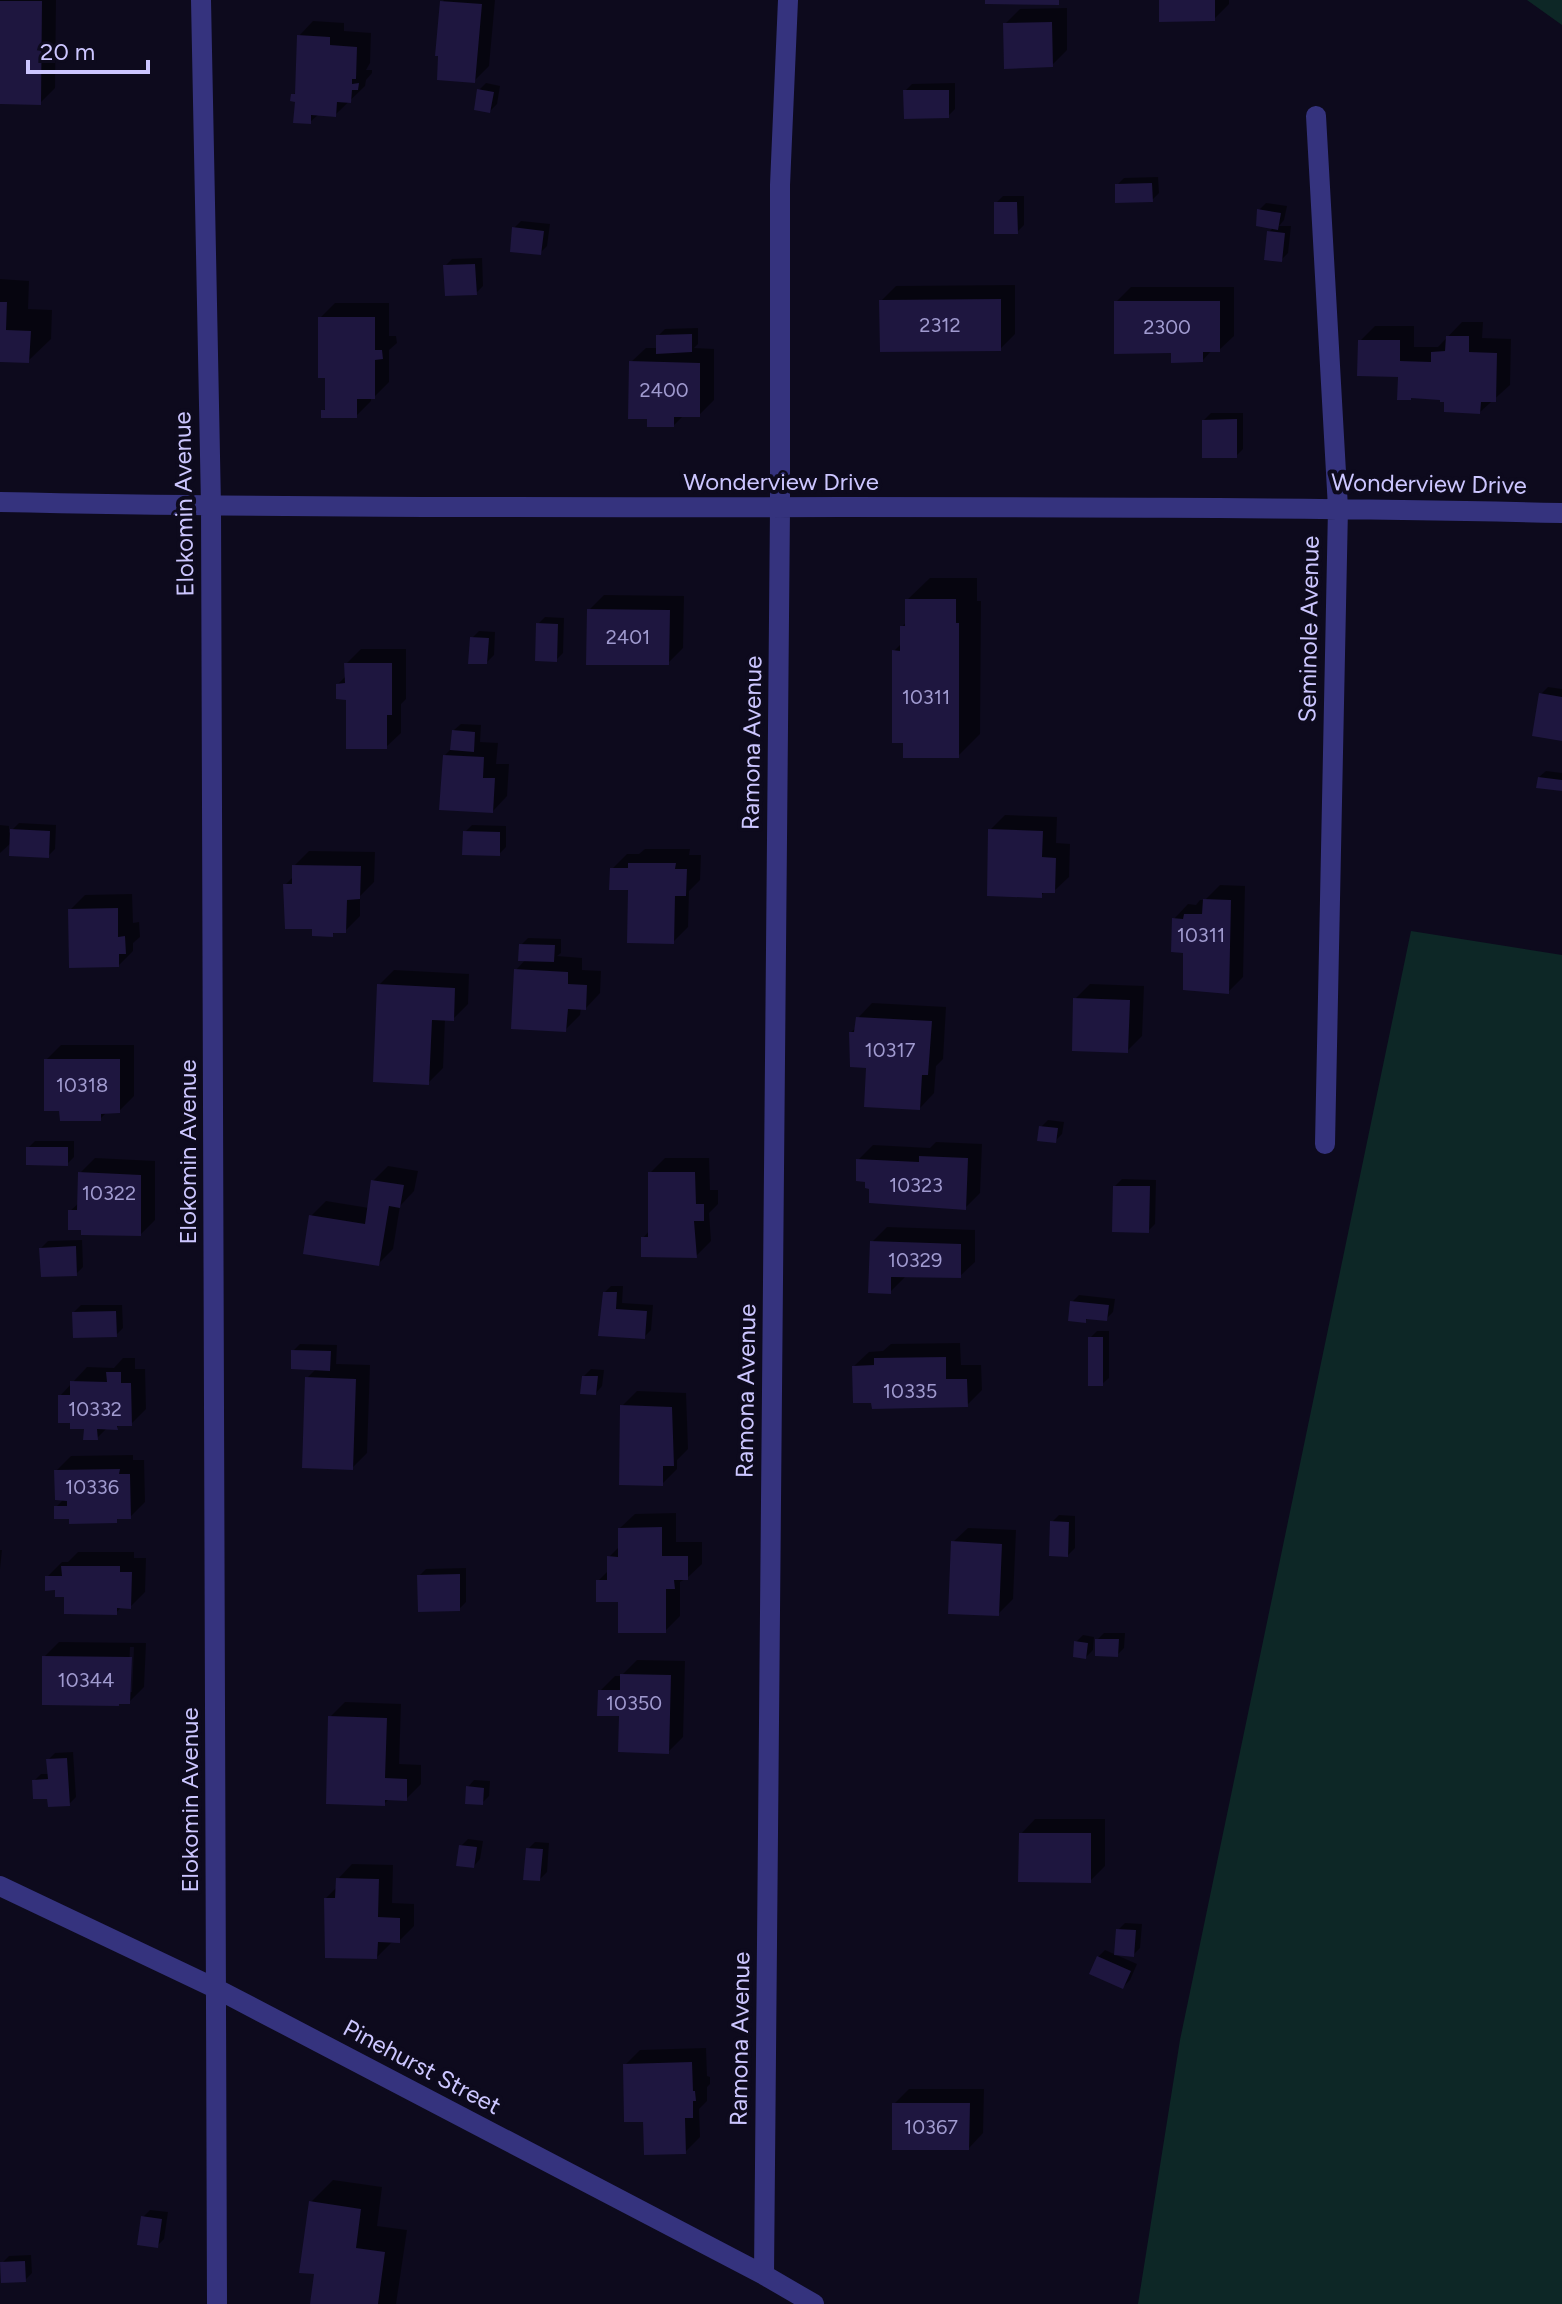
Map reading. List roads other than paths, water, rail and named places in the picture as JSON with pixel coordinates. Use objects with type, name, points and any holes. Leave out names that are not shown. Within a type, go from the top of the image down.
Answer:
[{"type":"street","name":"Elokomin Avenue","points":[[201,0],[211,506],[217,2304]]},
{"type":"street","name":"Ramona Avenue","points":[[764,2275],[780,508],[780,185],[788,0]]},
{"type":"street","name":"Seminole Avenue","points":[[1316,116],[1338,508],[1325,1144]]},
{"type":"street","name":"Wonderview Drive","points":[[0,502],[211,506],[1338,508],[1562,513]]},
{"type":"street","name":"Pinehurst Street","points":[[0,1886],[217,1989],[814,2304]]}]
